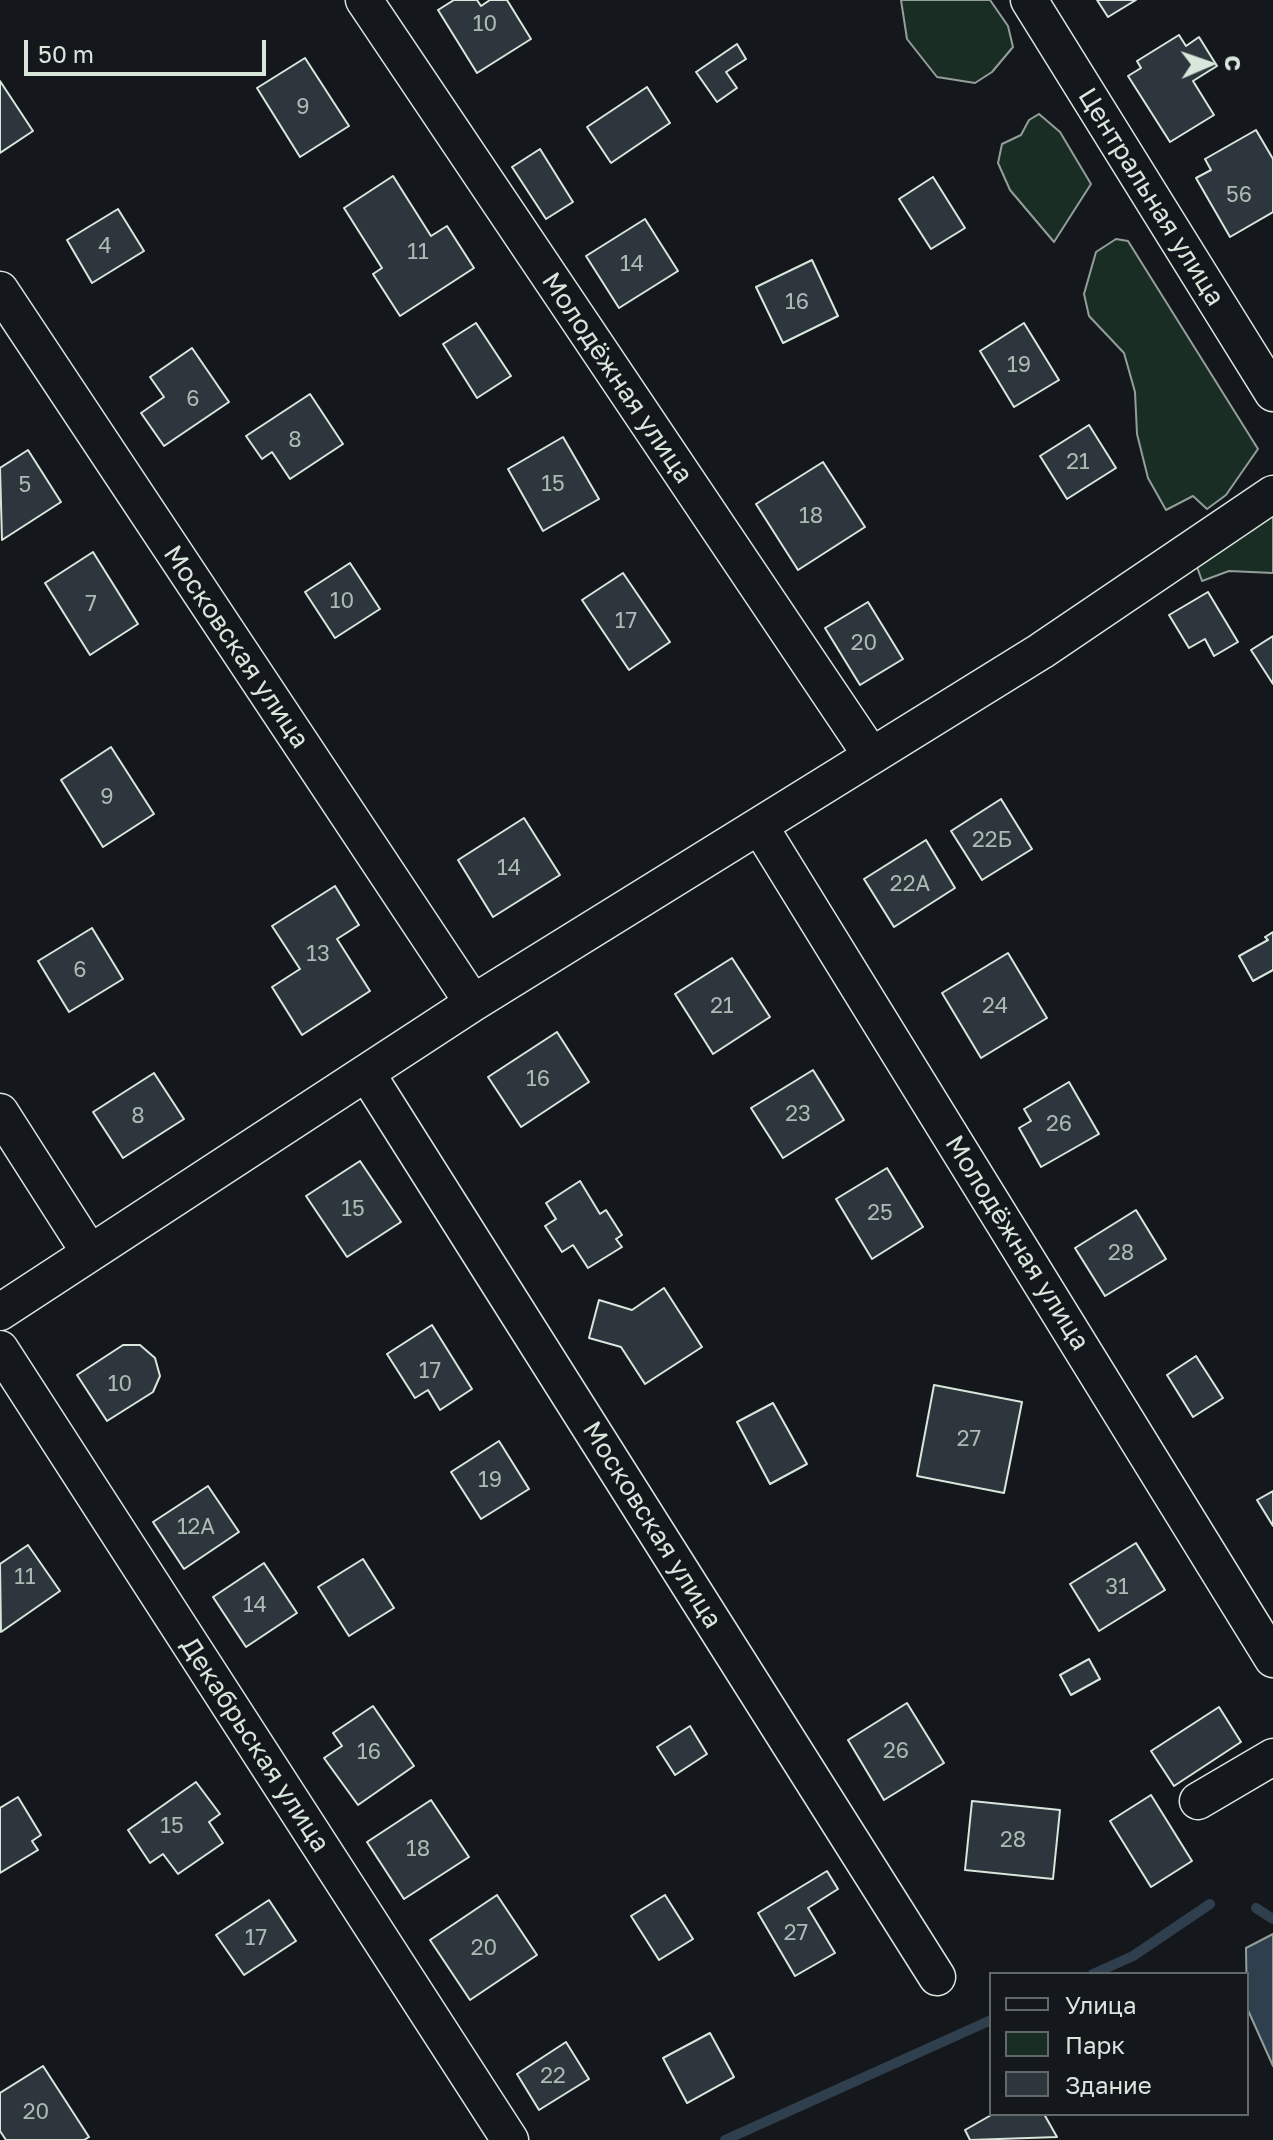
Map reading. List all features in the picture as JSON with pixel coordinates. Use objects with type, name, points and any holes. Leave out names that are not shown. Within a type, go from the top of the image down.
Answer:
[{"type":"street","name":"Молодёжная улица","points":[[364,0],[871,755]]},
{"type":"street","name":"Центральная улица","points":[[1029,0],[1273,393]]},
{"type":"street","name":"Московская улица","points":[[0,290],[473,1003]]},
{"type":"street","points":[[0,1312],[473,1003],[1041,651],[1273,494]]},
{"type":"street","name":"Молодёжная улица","points":[[760,827],[1273,1659]]},
{"type":"street","name":"Московская улица","points":[[367,1074],[937,1977]]},
{"type":"street","points":[[0,1112],[90,1253]]},
{"type":"street","name":"Декабрьская улица","points":[[0,1349],[510,2140]]},
{"type":"street","points":[[1198,1801],[1273,1757]]},
{"type":"green space","points":[[901,0],[990,0],[1008,26],[1013,47],[992,72],[975,83],[937,77],[907,39]]},
{"type":"green space","points":[[1039,114],[1060,132],[1091,184],[1054,242],[1010,190],[998,163],[1002,144],[1021,135],[1029,120]]},
{"type":"green space","points":[[1116,239],[1128,241],[1258,449],[1226,495],[1207,509],[1193,496],[1166,510],[1148,478],[1137,434],[1135,392],[1124,353],[1089,316],[1084,294],[1096,252]]},
{"type":"green space","points":[[1273,516],[1273,573],[1229,571],[1202,581],[1196,564]]},
{"type":"water","points":[[1273,1934],[1273,2066],[1249,2012],[1246,1948]]},
{"type":"building","points":[[454,0],[477,0],[481,6],[490,0],[507,0],[531,39],[477,73],[438,10]]},
{"type":"building","points":[[1097,0],[1136,0],[1108,17]]},
{"type":"building","points":[[1179,35],[1186,46],[1199,37],[1217,66],[1193,81],[1214,115],[1170,142],[1128,76],[1141,68],[1137,61]]},
{"type":"building","points":[[737,44],[746,59],[726,72],[737,88],[717,102],[696,72]]},
{"type":"building","points":[[305,58],[349,126],[300,157],[257,88]]},
{"type":"building","points":[[0,81],[33,131],[0,153]]},
{"type":"building","points":[[647,87],[670,123],[611,163],[587,127]]},
{"type":"building","points":[[1256,130],[1273,159],[1273,212],[1230,237],[1196,178],[1211,170],[1205,159]]},
{"type":"building","points":[[540,149],[573,202],[546,219],[512,167]]},
{"type":"building","points":[[393,176],[431,236],[447,226],[474,268],[400,316],[373,274],[382,268],[344,208]]},
{"type":"building","points":[[933,177],[965,228],[931,249],[899,199]]},
{"type":"building","points":[[118,209],[144,251],[92,283],[67,240]]},
{"type":"building","points":[[645,219],[678,271],[619,308],[586,256]]},
{"type":"building","points":[[812,260],[838,316],[783,343],[756,287]]},
{"type":"building","points":[[476,323],[511,376],[477,398],[443,344]]},
{"type":"building","points":[[1024,323],[1059,380],[1014,407],[980,351]]},
{"type":"building","points":[[192,348],[229,402],[164,446],[141,413],[164,397],[150,377]]},
{"type":"building","points":[[310,394],[343,444],[290,479],[272,452],[262,459],[246,436]]},
{"type":"building","points":[[1089,425],[1116,468],[1067,499],[1040,456]]},
{"type":"building","points":[[563,437],[599,499],[543,531],[508,469]]},
{"type":"building","points":[[28,450],[61,502],[2,540],[0,468]]},
{"type":"building","points":[[823,462],[865,527],[798,570],[756,504]]},
{"type":"building","points":[[93,552],[138,624],[90,655],[45,583]]},
{"type":"building","points":[[350,563],[380,609],[335,638],[305,592]]},
{"type":"building","points":[[623,573],[670,642],[629,670],[582,600]]},
{"type":"building","points":[[1208,592],[1238,642],[1214,656],[1205,639],[1189,648],[1169,615]]},
{"type":"building","points":[[868,602],[903,659],[860,685],[825,628]]},
{"type":"building","points":[[1273,636],[1273,684],[1251,650]]},
{"type":"building","points":[[111,747],[154,814],[103,847],[61,780]]},
{"type":"building","points":[[1001,799],[1032,849],[982,880],[951,831]]},
{"type":"building","points":[[524,818],[560,875],[493,917],[458,860]]},
{"type":"building","points":[[926,840],[955,888],[894,927],[864,879]]},
{"type":"building","points":[[335,886],[359,925],[337,939],[370,991],[302,1035],[272,987],[300,969],[272,926]]},
{"type":"building","points":[[92,928],[123,979],[69,1012],[38,961]]},
{"type":"building","points":[[1273,932],[1273,970],[1253,981],[1239,956],[1268,940],[1265,937]]},
{"type":"building","points":[[1008,953],[1047,1018],[981,1058],[942,993]]},
{"type":"building","points":[[732,958],[770,1017],[713,1054],[675,994]]},
{"type":"building","points":[[557,1032],[589,1082],[521,1127],[488,1077]]},
{"type":"building","points":[[813,1070],[844,1120],[783,1158],[751,1108]]},
{"type":"building","points":[[154,1073],[184,1119],[123,1158],[93,1112]]},
{"type":"building","points":[[1069,1082],[1099,1134],[1041,1167],[1019,1128],[1031,1121],[1024,1109]]},
{"type":"building","points":[[360,1161],[401,1222],[347,1257],[306,1196]]},
{"type":"building","points":[[887,1168],[923,1227],[872,1259],[836,1199]]},
{"type":"building","points":[[580,1181],[600,1214],[606,1210],[622,1235],[616,1239],[622,1247],[588,1268],[573,1245],[562,1252],[545,1226],[556,1219],[546,1203]]},
{"type":"building","points":[[1136,1210],[1166,1259],[1105,1296],[1075,1248]]},
{"type":"building","points":[[664,1288],[702,1347],[645,1384],[621,1347],[589,1338],[599,1300],[632,1310]]},
{"type":"building","points":[[432,1325],[472,1389],[440,1410],[428,1390],[415,1398],[387,1354]]},
{"type":"building","points":[[123,1345],[140,1345],[155,1358],[160,1376],[153,1392],[107,1421],[77,1375]]},
{"type":"building","points":[[1196,1356],[1223,1398],[1193,1417],[1167,1375]]},
{"type":"building","points":[[934,1385],[1022,1402],[1004,1493],[917,1476]]},
{"type":"building","points":[[773,1403],[807,1464],[770,1484],[737,1422]]},
{"type":"building","points":[[499,1441],[529,1489],[481,1519],[451,1472]]},
{"type":"building","points":[[208,1486],[239,1532],[184,1569],[153,1522]]},
{"type":"building","points":[[1273,1491],[1273,1526],[1257,1500]]},
{"type":"building","points":[[1136,1543],[1165,1590],[1099,1631],[1070,1584]]},
{"type":"building","points":[[28,1545],[60,1591],[1,1632],[0,1564]]},
{"type":"building","points":[[363,1559],[394,1608],[349,1636],[318,1587]]},
{"type":"building","points":[[264,1563],[297,1613],[246,1647],[213,1597]]},
{"type":"building","points":[[1089,1659],[1100,1679],[1071,1695],[1060,1675]]},
{"type":"building","points":[[907,1703],[944,1763],[884,1800],[848,1740]]},
{"type":"building","points":[[373,1706],[414,1766],[358,1805],[324,1758],[342,1746],[333,1733]]},
{"type":"building","points":[[1219,1707],[1241,1742],[1174,1786],[1151,1751]]},
{"type":"building","points":[[690,1726],[707,1754],[675,1775],[657,1747]]},
{"type":"building","points":[[196,1782],[220,1814],[209,1822],[223,1843],[178,1874],[163,1854],[150,1863],[128,1830]]},
{"type":"building","points":[[1151,1795],[1192,1861],[1151,1887],[1110,1821]]},
{"type":"building","points":[[18,1797],[41,1835],[32,1841],[38,1850],[0,1873],[0,1808]]},
{"type":"building","points":[[431,1800],[469,1857],[404,1899],[367,1842]]},
{"type":"building","points":[[972,1801],[1060,1810],[1053,1879],[965,1870]]},
{"type":"building","points":[[827,1871],[838,1889],[808,1908],[835,1953],[795,1976],[758,1913]]},
{"type":"building","points":[[497,1895],[537,1955],[470,2000],[430,1940]]},
{"type":"building","points":[[665,1895],[693,1939],[659,1960],[631,1916]]},
{"type":"building","points":[[269,1900],[296,1941],[244,1975],[216,1935]]},
{"type":"building","points":[[710,2033],[734,2077],[687,2103],[663,2058]]},
{"type":"building","points":[[566,2042],[589,2079],[539,2110],[517,2074]]},
{"type":"building","points":[[43,2066],[89,2137],[84,2140],[6,2140],[0,2131],[0,2093]]},
{"type":"building","points":[[990,2116],[1045,2116],[1057,2137],[970,2140],[965,2130]]},
{"type":"waterway","points":[[1097,1972],[1133,1956],[1210,1904]]},
{"type":"waterway","points":[[1256,1908],[1273,1919]]},
{"type":"waterway","points":[[725,2140],[989,2021]]}]
